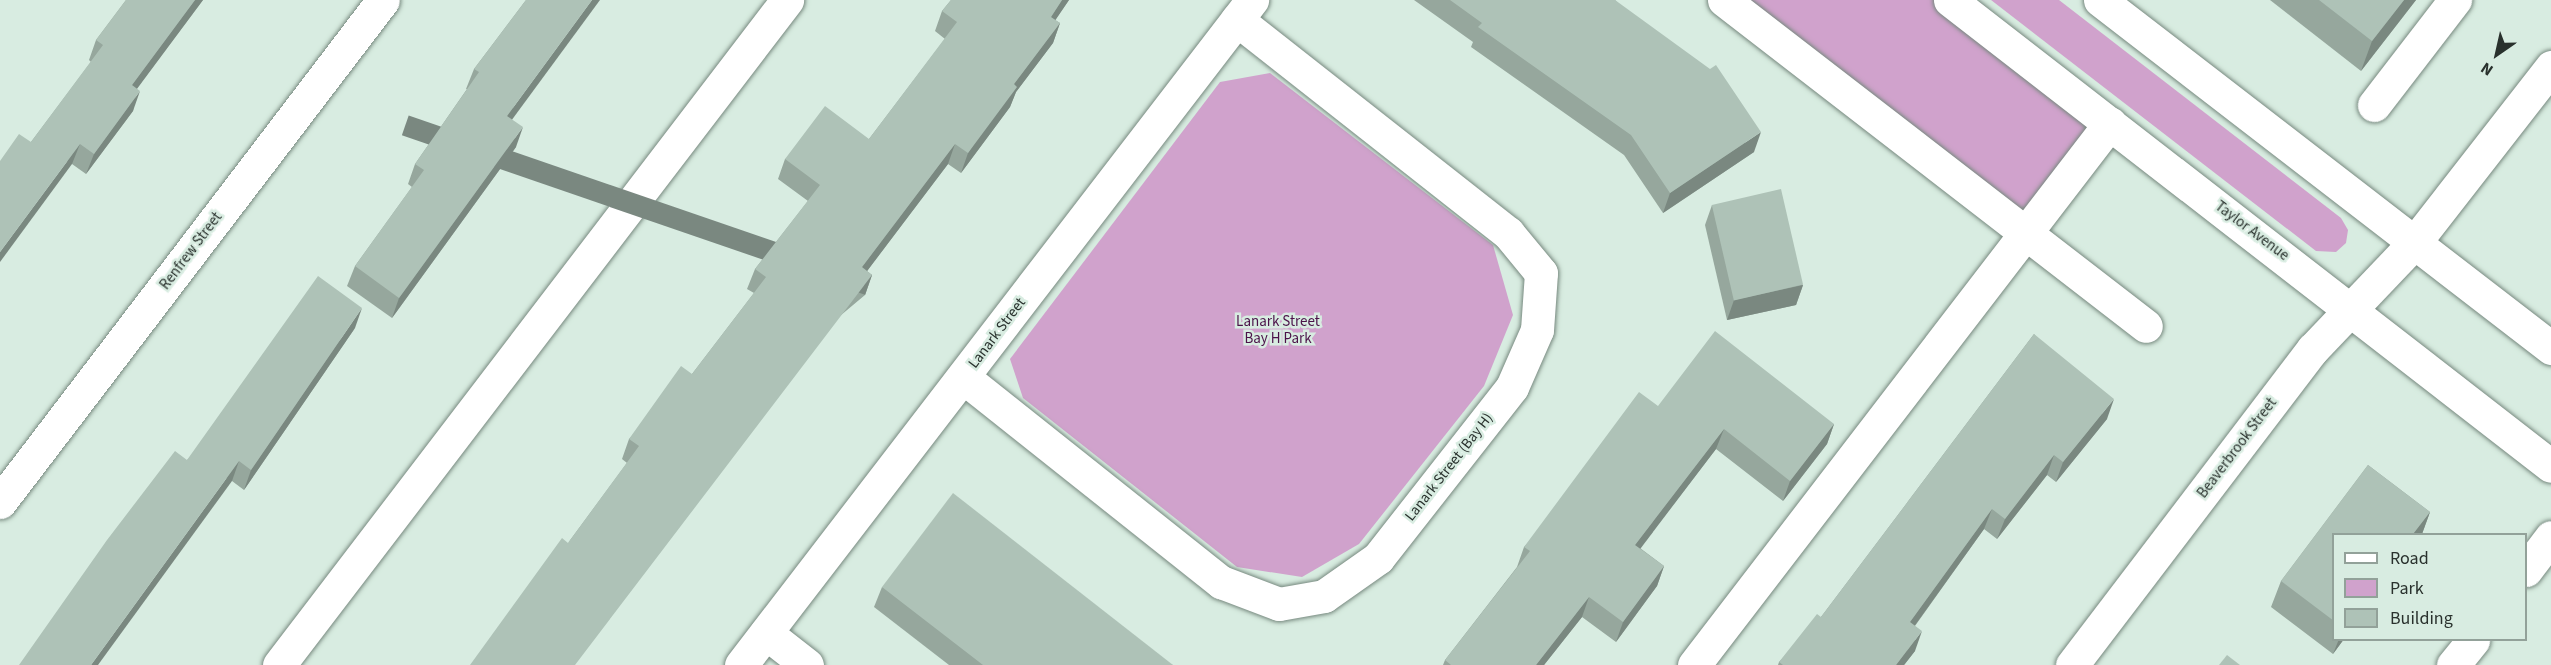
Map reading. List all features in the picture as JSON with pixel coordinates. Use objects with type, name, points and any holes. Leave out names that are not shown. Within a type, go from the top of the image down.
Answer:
[{"type":"street","name":"Renfrew Street","points":[[0,502],[383,0]]},
{"type":"street","points":[[279,665],[787,0]]},
{"type":"street","points":[[1724,0],[2146,326]]},
{"type":"street","name":"Taylor Avenue","points":[[1950,0],[2349,307],[2551,466]]},
{"type":"street","points":[[2100,0],[2551,348]]},
{"type":"street","points":[[2374,105],[2455,0]]},
{"type":"street","name":"Lanark Street (Bay H)","points":[[963,377],[1221,582],[1279,604],[1324,596],[1378,558],[1512,387],[1537,330],[1541,273],[1508,233],[1244,10]]},
{"type":"street","name":"Lanark Street","points":[[741,665],[1244,10]]},
{"type":"street","name":"Beaverbrook Street","points":[[2072,665],[2349,307],[2415,242],[2551,67]]},
{"type":"street","points":[[1694,665],[2110,123]]},
{"type":"street","points":[[2527,569],[2551,537]]},
{"type":"street","points":[[766,633],[807,665]]},
{"type":"street","points":[[2453,665],[2471,641]]},
{"type":"green space","points":[[1724,0],[1950,0],[2110,123],[2025,233]]},
{"type":"green space","points":[[1991,0],[2059,0],[2341,218],[2348,230],[2346,243],[2336,252],[2316,251]]},
{"type":"green space","name":"Lanark Street Bay H Park","points":[[1270,73],[1493,245],[1513,315],[1484,386],[1359,544],[1302,577],[1237,567],[1023,398],[1010,359],[1220,82]]},
{"type":"building","points":[[126,0],[195,0],[132,85],[140,91],[94,154],[80,144],[0,252],[0,161],[19,134],[31,142],[103,45],[96,40]]},
{"type":"building","points":[[526,0],[592,0],[507,116],[523,127],[399,298],[355,266],[424,170],[415,164],[479,72],[474,69]]},
{"type":"building","points":[[951,0],[1062,0],[1051,17],[1060,23],[1014,84],[1017,87],[968,153],[955,144],[862,267],[872,275],[575,665],[470,665],[562,538],[568,543],[639,446],[629,439],[681,366],[692,374],[766,277],[755,269],[820,185],[785,159],[825,106],[869,139],[957,22],[942,11]]},
{"type":"building","points":[[1450,0],[1615,0],[1710,69],[1716,65],[1761,132],[1670,193],[1631,135],[1478,27],[1482,23]]},
{"type":"building","points":[[2319,0],[2404,0],[2372,41]]},
{"type":"building","points":[[1781,189],[1803,284],[1734,300],[1712,205]]},
{"type":"building","points":[[318,276],[362,308],[251,470],[239,461],[91,665],[19,665],[107,540],[175,451],[187,460]]},
{"type":"building","points":[[1715,331],[1834,424],[1790,481],[1724,429],[1635,545],[1664,566],[1623,622],[1589,597],[1536,665],[1451,665],[1445,660],[1530,551],[1524,547],[1639,392],[1658,406]]},
{"type":"building","points":[[2034,334],[2114,399],[2063,462],[2054,455],[2005,519],[1992,509],[1910,622],[1922,631],[1896,665],[1783,665],[1779,662],[1817,614],[1821,617]]},
{"type":"building","points":[[2368,465],[2430,512],[2414,533],[2332,533],[2332,619],[2281,581]]},
{"type":"building","points":[[953,493],[1173,665],[983,665],[882,587]]},
{"type":"building","points":[[2227,655],[2240,665],[2219,665]]}]
